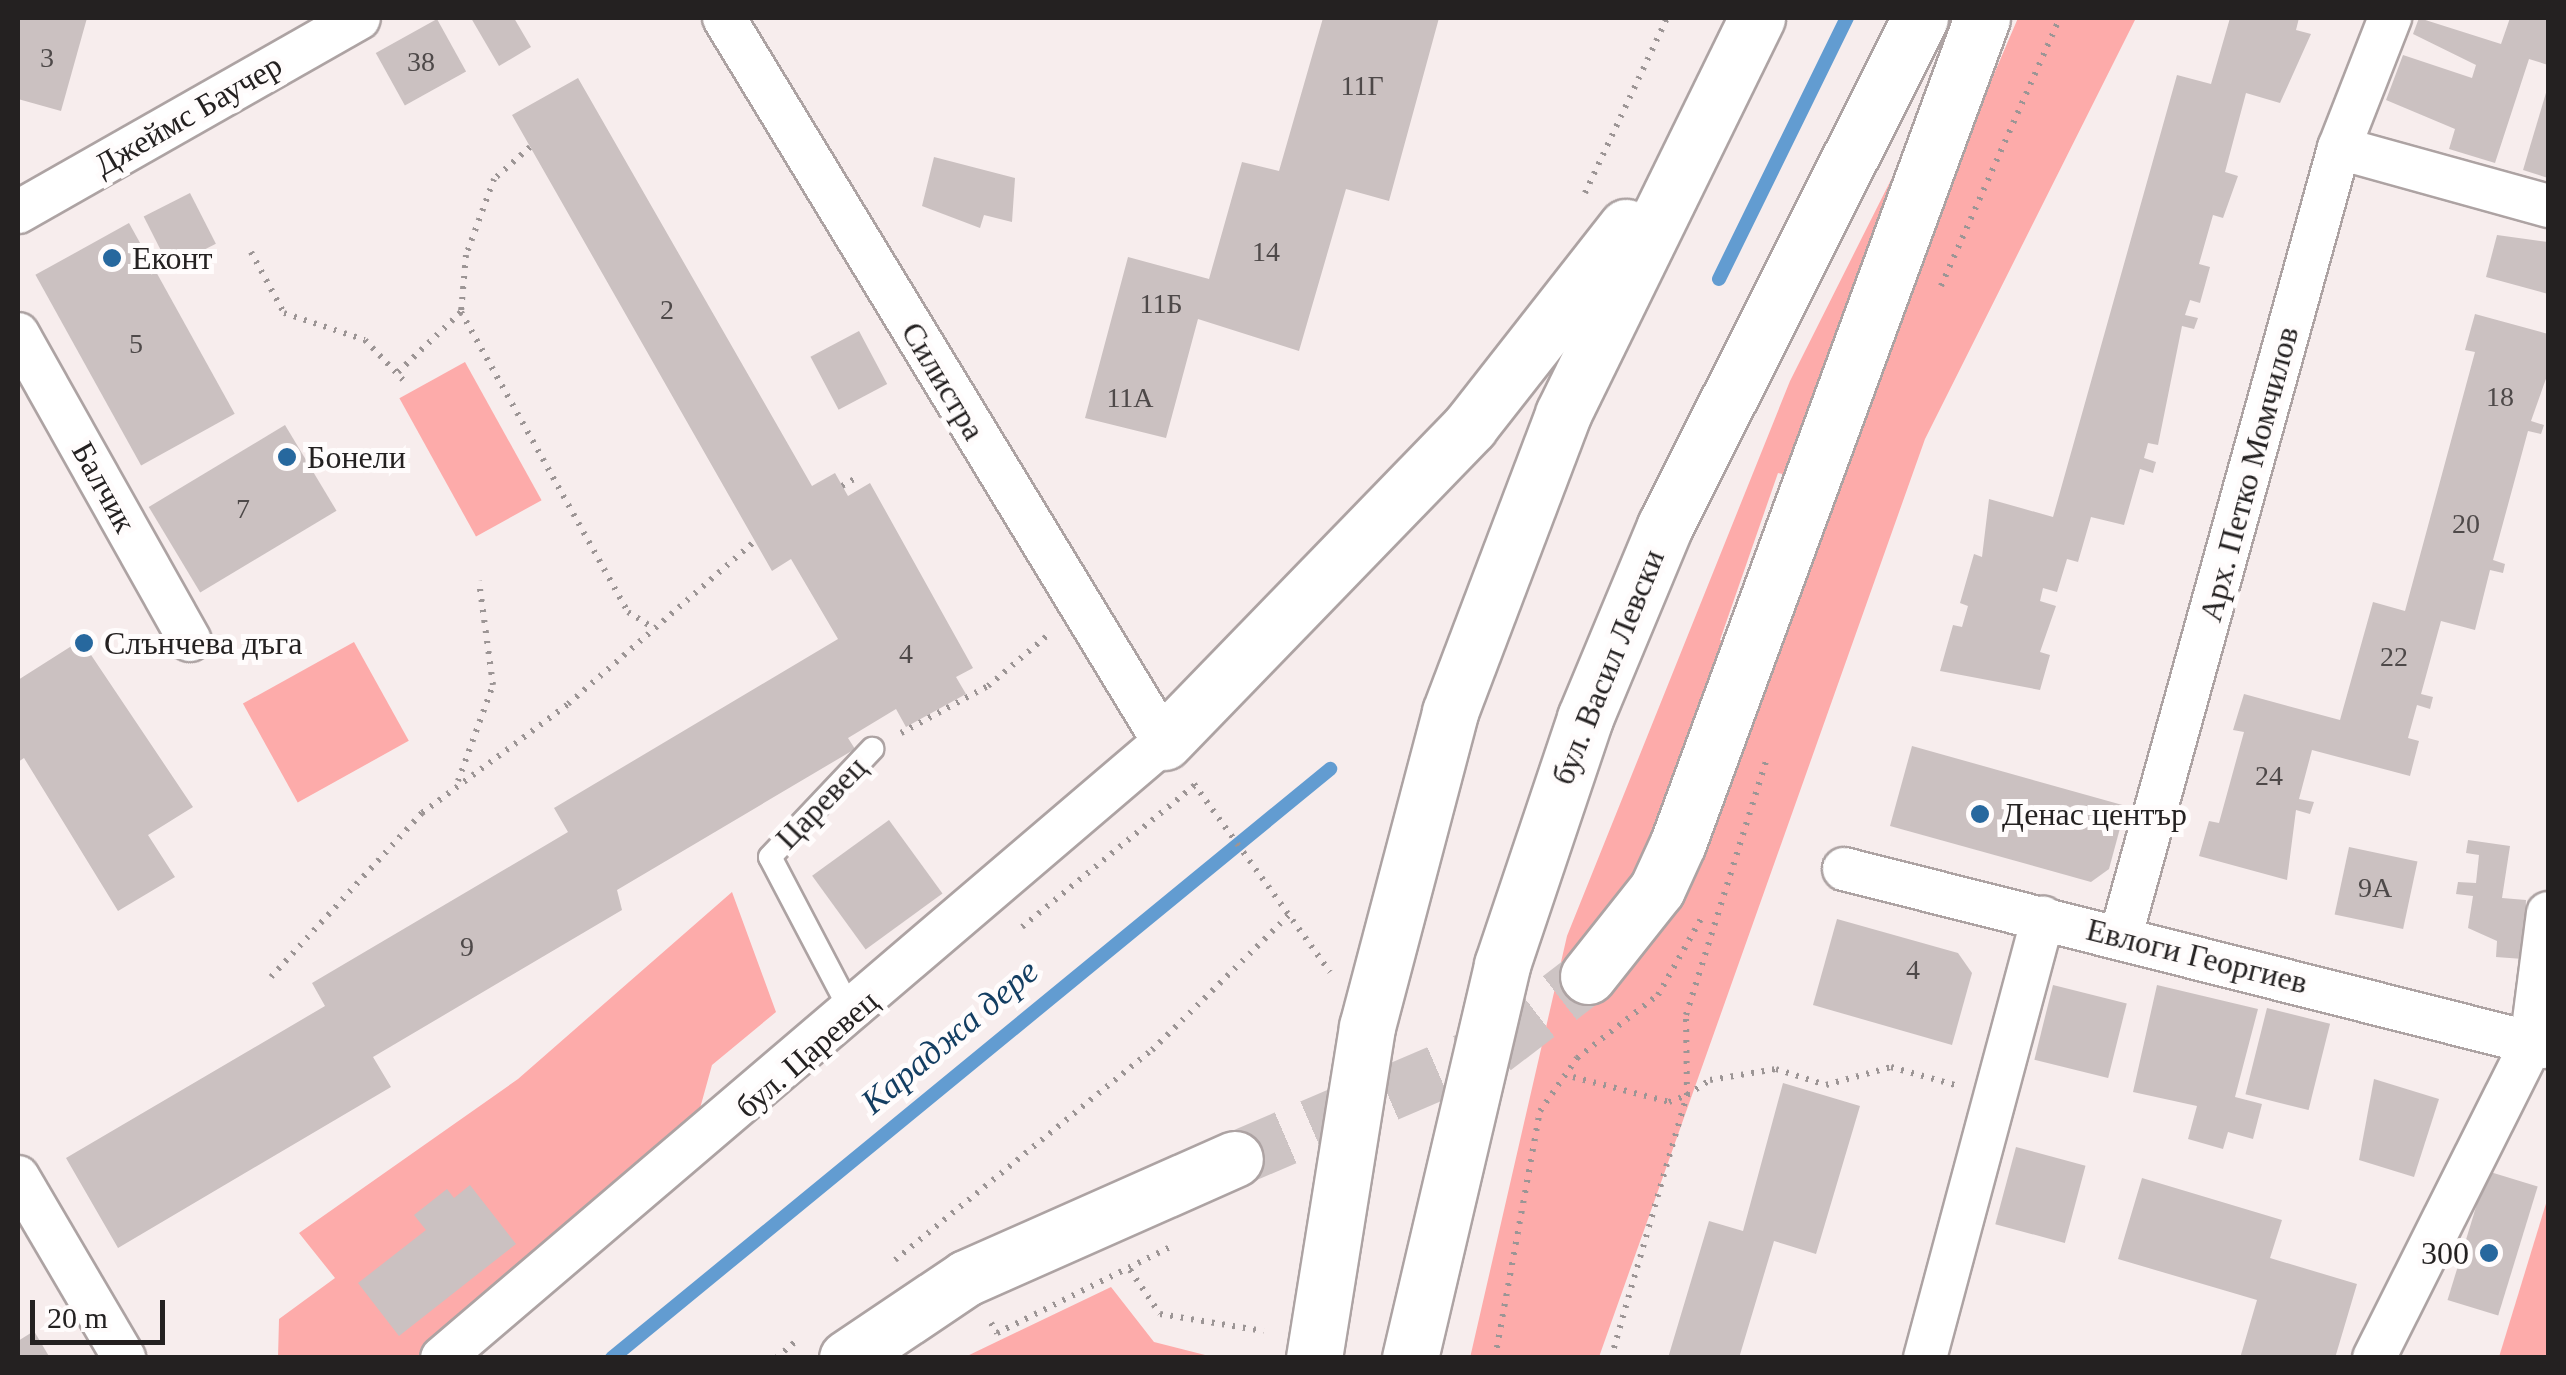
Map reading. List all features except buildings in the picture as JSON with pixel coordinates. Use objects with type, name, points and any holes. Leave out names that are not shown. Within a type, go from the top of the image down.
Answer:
[{"type":"highway","points":[[1721,90],[1723,18]]},
{"type":"highway","points":[[1314,1358],[1332,1212],[1395,907],[1450,712],[1563,414],[1757,18]]},
{"type":"highway","name":"бул. Васил Левски","points":[[1410,1358],[1502,965],[1585,718],[1665,526],[1920,18]]},
{"type":"highway","points":[[1588,976],[1658,888],[1678,844],[1982,18]]},
{"type":"highway","points":[[1164,742],[1470,426],[1693,142]]},
{"type":"highway","points":[[827,1345],[904,1286],[1235,1160]]},
{"type":"highway","points":[[1278,1344],[1332,1212]]},
{"type":"highway","points":[[896,1358],[904,1286]]},
{"type":"street","name":"Джеймс Баучер","points":[[18,212],[359,18]]},
{"type":"street","name":"Силистра","points":[[724,18],[1164,742]]},
{"type":"street","name":"Арх. Петко Момчилов","points":[[2121,936],[2339,148],[2390,18]]},
{"type":"street","points":[[2339,148],[2548,206]]},
{"type":"street","name":"Балчик","points":[[18,334],[190,640]]},
{"type":"street","name":"бул. Царевец","points":[[442,1358],[853,1015],[1164,742]]},
{"type":"street","name":"Евлоги Георгиев","points":[[1844,869],[2121,936],[2540,1046]]},
{"type":"street","points":[[2374,1358],[2540,1046],[2548,913]]},
{"type":"street","points":[[1925,1358],[2043,918]]},
{"type":"street","points":[[22,1194],[124,1358]]},
{"type":"lane","name":"Царевец","points":[[853,1015],[770,857],[872,749]]},
{"type":"path","points":[[530,147],[494,178],[466,255],[461,312],[628,612],[652,627]]},
{"type":"path","points":[[251,252],[284,313],[366,340],[404,381]]},
{"type":"path","points":[[398,372],[461,312]]},
{"type":"path","points":[[842,486],[856,478]]},
{"type":"path","points":[[270,978],[331,904],[454,788],[755,542]]},
{"type":"path","points":[[454,788],[473,758],[492,685],[479,580]]},
{"type":"path","points":[[872,749],[988,686],[1080,608]]},
{"type":"path","points":[[1611,1358],[1687,1095],[1686,1015],[1772,742]]},
{"type":"path","points":[[1208,803],[1330,972]]},
{"type":"path","points":[[904,1286],[1289,916]]},
{"type":"path","points":[[1573,1077],[1669,1102],[1710,1080],[1776,1069],[1826,1085],[1891,1068],[1997,1097]]},
{"type":"path","points":[[1130,1270],[1160,1314],[1278,1344]]},
{"type":"path","points":[[776,1358],[827,1345]]},
{"type":"shaded area","points":[[2018,18],[2136,18],[1925,439],[1599,1357],[1470,1358],[1567,936],[1790,381],[1916,130],[1787,475],[1778,473],[1720,640],[1729,644],[1601,992]]},
{"type":"shaded area","points":[[465,362],[542,500],[476,537],[399,398]]},
{"type":"shaded area","points":[[354,642],[409,741],[298,802],[243,704]]},
{"type":"shaded area","points":[[732,892],[776,1012],[712,1065],[686,1159],[442,1357],[278,1358],[279,1319],[335,1278],[299,1233],[518,1079]]},
{"type":"shaded area","points":[[2548,1197],[2548,1357],[2499,1357]]},
{"type":"shaded area","points":[[1111,1287],[1154,1342],[1213,1357],[965,1357]]},
{"type":"waterway","name":"Караджа дере","points":[[1719,279],[1847,18]]},
{"type":"waterway","name":"Караджа дере","points":[[612,1358],[1330,769]]},
{"type":"tunnel","points":[[1235,1159],[1494,1048],[1588,976]]},
{"type":"place","name":"Еконт","points":[[112,258]]},
{"type":"place","name":"Бонели","points":[[287,457]]},
{"type":"place","name":"Слънчева дъга","points":[[84,643]]},
{"type":"place","name":"Денас център","points":[[1980,814]]},
{"type":"place","name":"300","points":[[2489,1253]]}]
